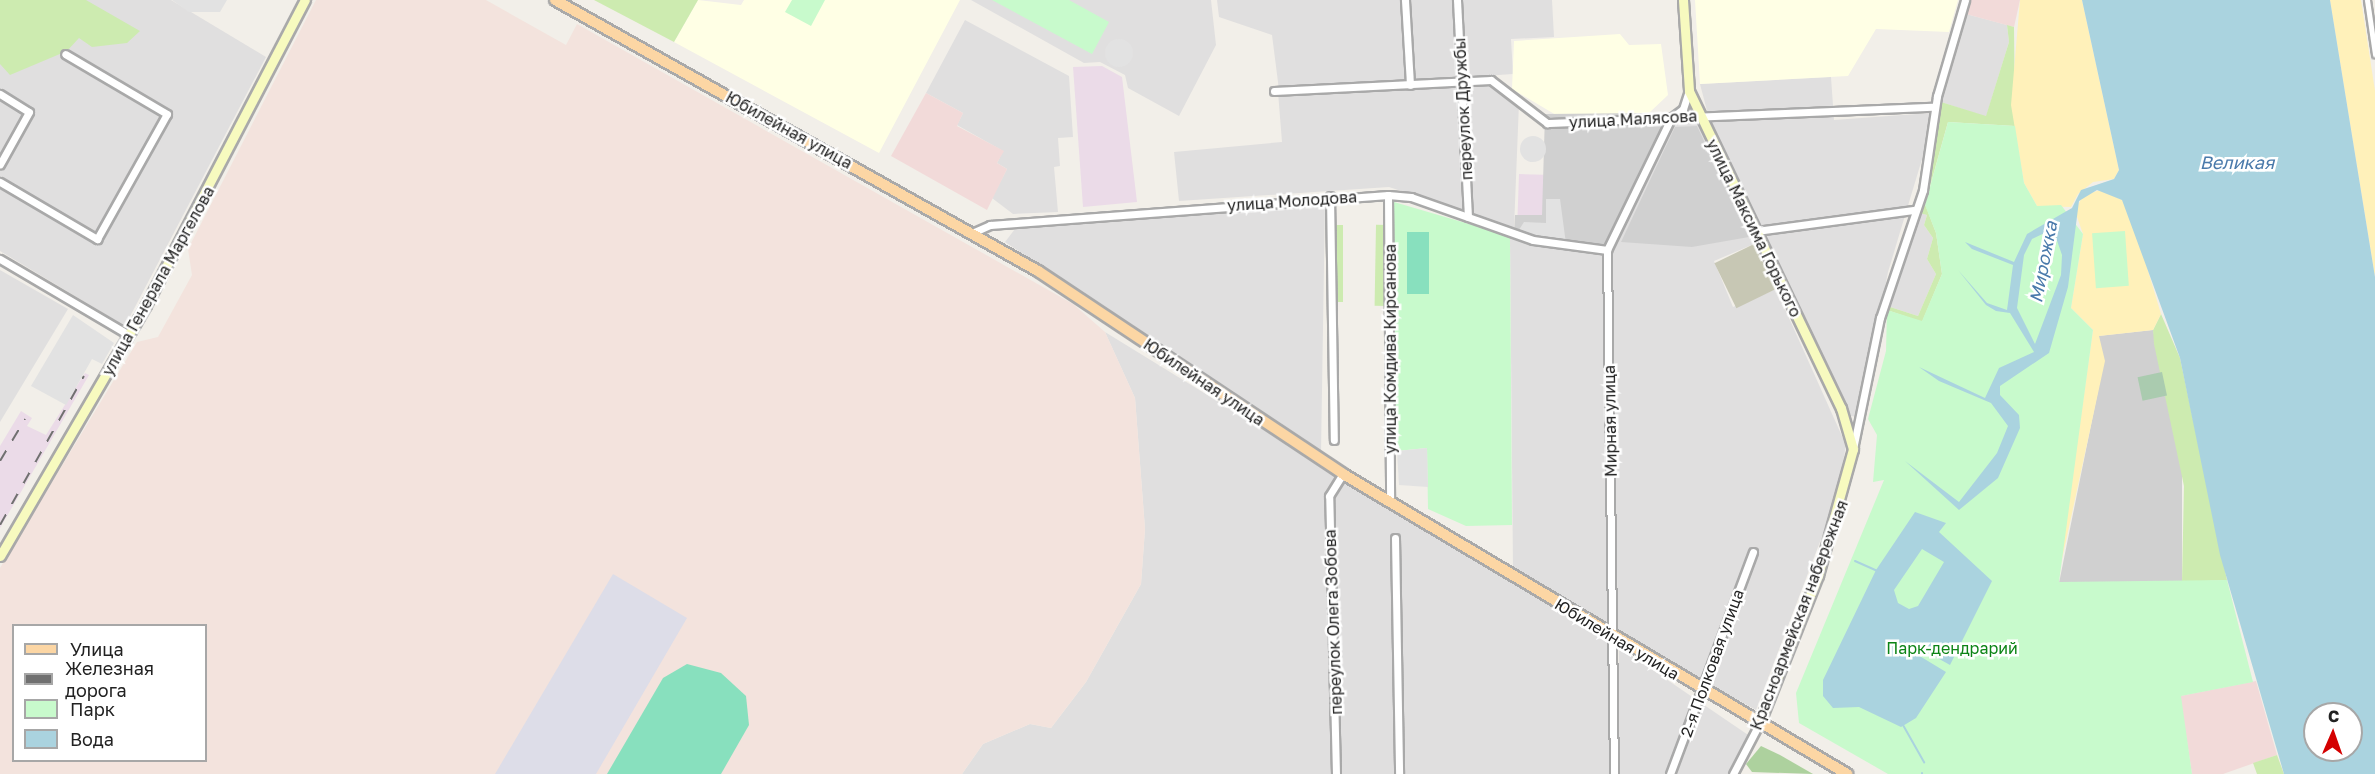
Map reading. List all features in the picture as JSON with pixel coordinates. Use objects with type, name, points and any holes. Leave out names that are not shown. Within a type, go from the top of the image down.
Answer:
[{"type":"main road","name":"улица Генерала Маргелова","points":[[0,556],[129,335],[305,0]]},
{"type":"main road","name":"Юбилейная улица","points":[[555,0],[1038,271],[1342,474],[1759,724],[1847,774]]},
{"type":"main road","name":"улица Максима Горького","points":[[1683,0],[1689,91],[1841,408],[1853,449]]},
{"type":"main road","name":"Красноармейская набережная","points":[[1759,724],[1818,575],[1853,449]]},
{"type":"street","points":[[1405,0],[1410,85]]},
{"type":"street","name":"переулок Дружбы","points":[[1457,0],[1468,217]]},
{"type":"street","name":"Красноармейская набережная","points":[[1853,449],[1880,318],[1929,167],[1935,107],[1965,0]]},
{"type":"street","points":[[2367,0],[2375,54]]},
{"type":"street","points":[[0,182],[97,239],[167,114],[65,54]]},
{"type":"street","name":"улица Малясова","points":[[1274,91],[1491,80],[1547,123],[1935,107]]},
{"type":"street","name":"Мирная улица","points":[[1614,774],[1614,637],[1607,250],[1671,118],[1683,109],[1689,91]]},
{"type":"street","points":[[0,94],[29,112],[0,164]]},
{"type":"street","name":"улица Молодова","points":[[972,233],[990,225],[1330,196],[1388,195],[1468,217],[1533,240],[1607,250]]},
{"type":"street","name":"улица Комдива Кирсанова","points":[[1388,195],[1390,503]]},
{"type":"street","points":[[1330,196],[1334,440]]},
{"type":"street","points":[[1756,231],[1914,210]]},
{"type":"street","points":[[0,259],[129,335]]},
{"type":"street","name":"переулок Олега Зобова","points":[[1336,774],[1329,496],[1342,474]]},
{"type":"street","points":[[1395,538],[1399,774]]},
{"type":"street","name":"2-я Полковая улица","points":[[1670,774],[1753,552]]},
{"type":"street","name":"Красноармейская набережная","points":[[1732,774],[1759,724]]},
{"type":"shaded area","points":[[0,0],[171,0],[266,57],[125,326],[0,251]]},
{"type":"shaded area","points":[[172,0],[227,0],[220,12],[189,12]]},
{"type":"shaded area","points":[[316,0],[486,0],[566,45],[577,24],[1073,304],[1105,332],[1135,398],[1145,529],[1141,584],[1086,682],[1051,728],[1030,724],[983,744],[962,774],[0,774],[0,568],[137,342],[158,337],[192,275],[188,249]]},
{"type":"shaded area","points":[[698,0],[741,5],[744,0],[960,0],[879,153],[674,42]]},
{"type":"shaded area","points":[[971,0],[1211,0],[1216,45],[1179,116],[1128,88],[1125,75],[1100,62],[1084,63]]},
{"type":"shaded area","points":[[1217,0],[1552,0],[1554,37],[1511,39],[1513,74],[1279,90],[1272,35],[1219,17]]},
{"type":"shaded area","points":[[1695,0],[1958,0],[1949,32],[1876,29],[1848,76],[1700,84]]},
{"type":"shaded area","points":[[1969,0],[2020,0],[2014,27],[1966,14]]},
{"type":"shaded area","points":[[1966,14],[2007,25],[2009,42],[1986,117],[1941,102]]},
{"type":"shaded area","points":[[965,20],[1069,76],[1073,137],[1058,138],[1060,166],[1054,167],[1058,212],[1013,214],[992,198],[1007,169],[997,163],[1003,151],[957,125],[963,113],[926,93]]},
{"type":"shaded area","points":[[1620,34],[1629,45],[1661,44],[1668,95],[1649,113],[1556,115],[1512,89],[1514,41]]},
{"type":"shaded area","points":[[1119,39],[1129,43],[1133,53],[1129,63],[1119,67],[1109,63],[1105,53],[1109,43]]},
{"type":"shaded area","points":[[1102,66],[1122,77],[1137,202],[1083,207],[1073,67]]},
{"type":"shaded area","points":[[1831,77],[1834,120],[1930,113],[1929,136],[1888,272],[1860,417],[1851,416],[1711,126],[1700,84]]},
{"type":"shaded area","points":[[1487,83],[1519,103],[1514,228],[1389,187],[1179,201],[1174,152],[1282,142],[1278,92]]},
{"type":"shaded area","points":[[926,93],[963,113],[957,126],[1004,151],[997,163],[1007,169],[987,210],[891,156]]},
{"type":"shaded area","points":[[1649,113],[1671,118],[1607,250],[1514,234],[1515,215],[1542,215],[1545,114]]},
{"type":"shaded area","points":[[1674,123],[1698,123],[1754,244],[1714,261],[1733,307],[1776,289],[1846,445],[1837,497],[1756,710],[1618,634],[1612,252]]},
{"type":"shaded area","points":[[1697,126],[1749,237],[1692,247],[1621,242],[1675,127]]},
{"type":"shaded area","points":[[1533,136],[1542,140],[1546,149],[1542,158],[1533,162],[1524,158],[1520,149],[1524,140]]},
{"type":"shaded area","points":[[1519,174],[1544,175],[1543,216],[1518,215]]},
{"type":"shaded area","points":[[1546,199],[1560,199],[1566,244],[1517,233],[1524,222],[1546,223]]},
{"type":"shaded area","points":[[1325,201],[1321,452],[1005,242],[1015,229]]},
{"type":"shaded area","points":[[1916,212],[1927,215],[1924,225],[1933,238],[1927,259],[1936,274],[1918,316],[1887,306]]},
{"type":"shaded area","points":[[1510,236],[1603,254],[1610,627],[1513,568]]},
{"type":"shaded area","points":[[1754,244],[1776,289],[1736,308],[1714,263]]},
{"type":"shaded area","points":[[0,270],[68,309],[0,422]]},
{"type":"shaded area","points":[[73,315],[114,343],[102,364],[92,359],[66,405],[31,386]]},
{"type":"shaded area","points":[[2153,330],[2182,462],[2182,582],[2059,583],[2104,361],[2098,336]]},
{"type":"shaded area","points":[[1105,332],[1611,643],[1611,774],[962,774],[983,744],[1030,724],[1051,728],[1086,682],[1141,584],[1145,529],[1135,398]]},
{"type":"shaded area","points":[[2162,372],[2167,395],[2143,401],[2138,377]]},
{"type":"shaded area","points":[[85,373],[89,375],[0,528],[0,446],[21,411],[32,418],[27,426],[46,435]]},
{"type":"shaded area","points":[[1427,448],[1428,487],[1399,485],[1397,451]]},
{"type":"shaded area","points":[[613,574],[687,618],[596,774],[495,774]]},
{"type":"shaded area","points":[[1619,647],[1757,741],[1736,774],[1618,774]]},
{"type":"shaded area","points":[[2256,681],[2277,755],[2223,774],[2192,774],[2180,696]]},
{"type":"green space","points":[[0,0],[86,0],[140,31],[127,43],[92,47],[79,38],[67,51],[10,75],[0,64]]},
{"type":"green space","points":[[594,0],[698,0],[674,42]]},
{"type":"green space","points":[[792,0],[825,0],[811,26],[785,12]]},
{"type":"green space","points":[[992,0],[1069,0],[1109,22],[1092,54]]},
{"type":"green space","points":[[2007,25],[2014,27],[2015,126],[1948,122],[1925,204],[1936,233],[1942,274],[1922,322],[1887,310],[1887,306],[1918,316],[1936,274],[1927,259],[1933,238],[1924,225],[1927,215],[1916,212],[1941,102],[1986,116],[2009,42]]},
{"type":"green space","name":"Парк-дендрарий","points":[[1948,122],[2015,126],[2024,183],[2037,206],[2061,205],[2083,234],[2071,308],[2093,330],[2059,582],[2227,580],[2253,682],[2181,696],[2192,774],[1888,774],[1799,723],[1796,693],[1884,480],[1873,482],[1877,435],[1868,419],[1886,351],[1887,310],[1922,321],[1942,274],[1936,233],[1925,205]]},
{"type":"green space","points":[[1394,202],[1510,236],[1512,525],[1466,526],[1428,509],[1427,448],[1397,451],[1392,395]]},
{"type":"green space","points":[[1330,225],[1343,225],[1343,302],[1332,302]]},
{"type":"green space","points":[[1376,225],[1389,225],[1388,306],[1375,306]]},
{"type":"green space","points":[[2125,231],[2129,286],[2096,288],[2092,233]]},
{"type":"green space","points":[[1407,232],[1429,232],[1429,294],[1407,294]]},
{"type":"green space","points":[[2161,314],[2180,358],[2227,580],[2182,582],[2184,486],[2154,344],[2153,330]]},
{"type":"green space","points":[[687,664],[721,673],[746,696],[749,725],[721,774],[607,774],[663,678]]},
{"type":"green space","points":[[1761,746],[1813,774],[1752,772],[1746,764]]},
{"type":"green space","points":[[2277,755],[2284,774],[2257,774],[2253,763]]},
{"type":"sand","points":[[2020,0],[2082,0],[2119,170],[2114,179],[2093,182],[2078,194],[2071,207],[2037,206],[2024,183],[2011,105]]},
{"type":"sand","points":[[2330,0],[2361,0],[2375,91],[2375,277]]},
{"type":"sand","points":[[2101,190],[2122,200],[2130,211],[2161,314],[2153,330],[2099,336],[2105,361],[2059,573],[2093,330],[2071,308],[2083,234],[2075,211],[2083,195]]},
{"type":"water","name":"Великая","points":[[2082,0],[2330,0],[2375,277],[2375,774],[2284,774],[2220,555],[2180,358],[2122,200],[2097,190],[2079,201],[2068,287],[2049,353],[2000,386],[2000,395],[2019,415],[2020,428],[1998,478],[1959,510],[1905,461],[1959,502],[1997,453],[2008,426],[1991,403],[1939,381],[1919,367],[1985,398],[1999,368],[2034,352],[2010,313],[1996,311],[1986,305],[1958,270],[1987,303],[2007,310],[2013,265],[1972,249],[1965,242],[2014,262],[2027,234],[2072,208],[2081,190],[2114,179],[2119,170]],"holes":[[[2053,229],[2062,255],[2061,275],[2035,344],[2017,308],[2024,255],[2032,239]]]},
{"type":"water","points":[[1915,512],[1946,523],[1939,532],[1992,581],[1950,665],[1916,646],[1913,652],[1946,672],[1916,718],[1901,727],[1859,707],[1833,708],[1823,696],[1823,680],[1876,570]],"holes":[[[1922,549],[1944,562],[1918,606],[1909,609],[1898,603],[1894,590]]]},
{"type":"waterway","points":[[1855,561],[1877,571]]},
{"type":"waterway","points":[[1903,725],[1924,762]]},
{"type":"railway","points":[[0,525],[84,376]]},
{"type":"railway","points":[[0,461],[25,419]]},
{"type":"water label","name":"Мирожка","points":[[2043,262]]}]
